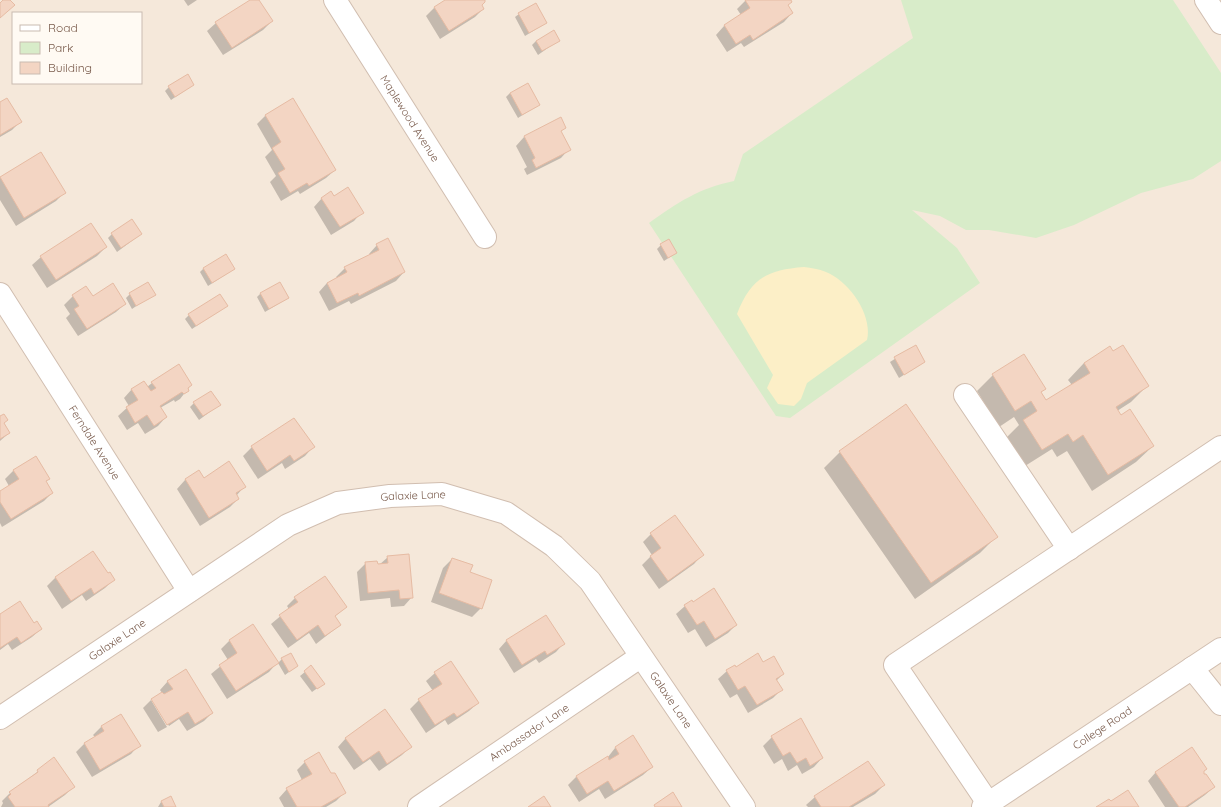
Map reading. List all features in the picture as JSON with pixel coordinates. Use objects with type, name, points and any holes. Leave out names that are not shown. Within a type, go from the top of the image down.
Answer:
[{"type":"street","name":"Maplewood Avenue","points":[[335,0],[485,237]]},
{"type":"street","points":[[1206,0],[1221,23]]},
{"type":"street","name":"Ferndale Avenue","points":[[0,294],[189,591]]},
{"type":"street","points":[[965,396],[1069,549]]},
{"type":"street","points":[[986,805],[894,665],[1221,447]]},
{"type":"street","name":"Galaxie Lane","points":[[0,718],[288,525],[338,503],[390,496],[442,494],[506,513],[554,546],[590,581],[640,657],[744,807]]},
{"type":"street","name":"College Road","points":[[986,805],[1221,649]]},
{"type":"street","name":"Ambassador Lane","points":[[419,807],[640,657]]},
{"type":"street","points":[[1192,668],[1221,704]]},
{"type":"shaded area","points":[[0,0],[1221,0],[1221,807],[0,807]]},
{"type":"green space","points":[[901,0],[1173,0],[1221,73],[1221,161],[1193,179],[1141,193],[1074,225],[1036,238],[989,230],[966,230],[940,216],[912,210],[957,248],[980,283],[790,418],[776,416],[649,223],[669,209],[699,192],[734,181],[743,154],[913,38]]},
{"type":"sand","points":[[804,267],[818,269],[835,276],[851,291],[863,310],[868,330],[867,340],[807,383],[801,399],[794,406],[778,404],[767,388],[773,375],[737,314],[748,292],[762,278],[791,268]]},
{"type":"building","points":[[3,0],[10,0],[15,5],[0,18],[0,3]]},
{"type":"building","points":[[250,0],[259,0],[273,21],[232,48],[215,22]]},
{"type":"building","points":[[445,0],[485,0],[485,2],[482,5],[484,9],[449,31],[434,7]]},
{"type":"building","points":[[745,0],[791,0],[792,2],[788,5],[793,13],[753,40],[750,35],[736,44],[724,25],[750,8]]},
{"type":"building","points":[[536,3],[547,23],[529,33],[518,13]]},
{"type":"building","points":[[554,30],[560,41],[542,51],[536,41]]},
{"type":"building","points":[[188,74],[194,85],[175,97],[168,86]]},
{"type":"building","points":[[528,83],[540,105],[522,115],[510,93]]},
{"type":"building","points":[[7,98],[22,122],[0,135],[0,102]]},
{"type":"building","points":[[293,98],[336,170],[309,186],[307,183],[290,193],[278,173],[285,169],[272,148],[281,142],[265,115]]},
{"type":"building","points":[[561,117],[566,128],[561,131],[571,150],[536,168],[532,160],[535,158],[524,136]]},
{"type":"building","points":[[41,152],[66,193],[24,218],[0,177]]},
{"type":"building","points":[[348,187],[364,213],[340,227],[321,198],[331,191],[334,196]]},
{"type":"building","points":[[132,219],[142,234],[121,248],[111,233]]},
{"type":"building","points":[[91,223],[107,247],[56,280],[40,256]]},
{"type":"building","points":[[388,238],[405,272],[359,296],[358,293],[337,303],[327,283],[347,272],[344,267],[379,250],[376,244]]},
{"type":"building","points":[[669,239],[677,253],[668,258],[660,244]]},
{"type":"building","points":[[226,254],[235,269],[212,283],[203,268]]},
{"type":"building","points":[[148,282],[156,295],[136,306],[129,293]]},
{"type":"building","points":[[280,282],[289,298],[269,309],[260,293]]},
{"type":"building","points":[[113,283],[126,304],[87,329],[74,309],[79,306],[72,295],[86,286],[93,296]]},
{"type":"building","points":[[220,294],[228,306],[196,326],[188,314]]},
{"type":"building","points":[[916,345],[925,362],[904,375],[894,357]]},
{"type":"building","points":[[1123,345],[1149,386],[1116,407],[1121,415],[1130,409],[1154,446],[1108,475],[1083,435],[1073,442],[1068,434],[1042,450],[1023,420],[1037,411],[1031,401],[1015,411],[992,374],[1024,354],[1046,389],[1041,392],[1046,400],[1090,373],[1084,363],[1110,346],[1113,351]]},
{"type":"building","points":[[179,364],[192,385],[188,388],[189,391],[184,394],[182,392],[160,406],[167,417],[154,426],[147,415],[135,423],[126,407],[138,400],[131,389],[144,381],[151,391],[156,388],[151,382]]},
{"type":"building","points":[[211,391],[221,405],[203,416],[193,402]]},
{"type":"building","points":[[906,404],[998,537],[931,583],[839,451]]},
{"type":"building","points":[[4,414],[8,420],[4,423],[10,433],[0,439],[0,416]]},
{"type":"building","points":[[294,418],[315,447],[294,461],[290,455],[267,471],[251,446]]},
{"type":"building","points":[[36,456],[50,479],[46,481],[53,493],[11,519],[0,502],[0,491],[19,479],[13,470]]},
{"type":"building","points":[[229,461],[246,487],[236,493],[239,499],[209,518],[185,479],[199,470],[204,478]]},
{"type":"building","points":[[675,515],[704,555],[668,581],[650,556],[661,548],[650,533]]},
{"type":"building","points":[[93,551],[108,573],[110,572],[115,580],[94,594],[91,588],[71,601],[55,577]]},
{"type":"building","points":[[409,554],[413,598],[400,599],[399,590],[368,593],[365,562],[377,561],[378,564],[388,563],[387,556]]},
{"type":"building","points":[[452,558],[473,565],[470,572],[492,580],[482,609],[439,593]]},
{"type":"building","points":[[325,576],[347,607],[335,616],[341,625],[325,636],[318,625],[297,640],[279,615],[298,602],[294,597]]},
{"type":"building","points":[[714,588],[737,625],[715,639],[704,621],[697,625],[684,605],[692,600],[693,602]]},
{"type":"building","points":[[20,601],[34,623],[37,621],[42,629],[21,643],[17,637],[0,648],[0,614]]},
{"type":"building","points":[[546,615],[565,644],[547,655],[545,651],[522,665],[506,640]]},
{"type":"building","points":[[253,624],[279,663],[236,691],[219,665],[237,653],[229,640]]},
{"type":"building","points":[[291,653],[298,666],[289,672],[281,658]]},
{"type":"building","points":[[758,653],[763,662],[774,656],[784,674],[776,679],[783,690],[757,705],[745,686],[738,690],[726,670],[735,665],[736,667]]},
{"type":"building","points":[[451,661],[479,703],[457,717],[454,713],[435,725],[418,699],[442,684],[434,672]]},
{"type":"building","points":[[311,665],[325,684],[317,689],[304,671]]},
{"type":"building","points":[[186,669],[213,713],[195,724],[188,712],[167,725],[151,699],[162,692],[164,694],[173,689],[167,681]]},
{"type":"building","points":[[385,709],[412,747],[387,764],[379,751],[363,762],[345,738]]},
{"type":"building","points":[[121,714],[141,746],[100,770],[84,743],[104,731],[101,726]]},
{"type":"building","points":[[801,718],[823,758],[810,766],[806,758],[797,763],[790,752],[783,756],[771,736]]},
{"type":"building","points":[[633,735],[653,767],[614,791],[608,781],[587,794],[576,776],[608,756],[609,760],[619,754],[615,747]]},
{"type":"building","points":[[1192,747],[1207,769],[1204,771],[1204,774],[1206,774],[1215,787],[1185,807],[1179,807],[1155,772]]},
{"type":"building","points":[[319,752],[331,773],[335,773],[346,793],[321,807],[297,807],[286,788],[312,774],[304,761]]},
{"type":"building","points":[[54,757],[75,787],[48,805],[49,807],[15,807],[8,797],[11,794],[9,792],[38,772],[37,770]]},
{"type":"building","points":[[868,761],[885,785],[849,807],[821,807],[814,796]]},
{"type":"building","points":[[1128,790],[1139,807],[1096,807],[1109,799],[1111,801]]},
{"type":"building","points":[[673,792],[682,807],[655,807],[654,805]]},
{"type":"building","points":[[171,796],[176,807],[164,807],[161,801]]},
{"type":"building","points":[[544,796],[551,807],[528,807]]}]
